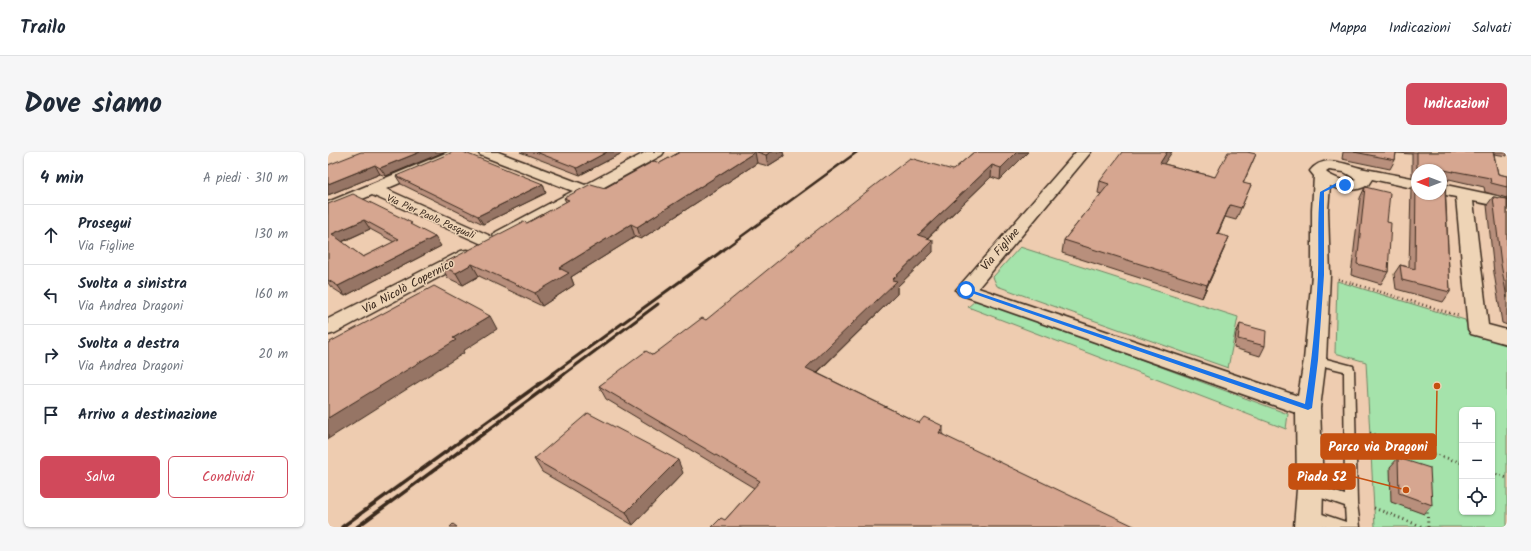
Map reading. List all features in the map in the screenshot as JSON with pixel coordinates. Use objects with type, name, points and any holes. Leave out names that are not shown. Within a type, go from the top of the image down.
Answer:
[{"type":"street","points":[[328,208],[460,152]]},
{"type":"street","points":[[485,152],[586,191]]},
{"type":"street","name":"Via Nicolò Copernico","points":[[328,328],[657,152]]},
{"type":"street","name":"Via Figline","points":[[1084,152],[966,290],[1308,408]]},
{"type":"street","points":[[1308,521],[1310,489],[1308,408],[1315,360],[1321,275],[1320,210],[1324,175],[1337,166],[1360,177],[1389,178],[1411,183]]},
{"type":"street","points":[[1324,175],[1351,185],[1360,177]]},
{"type":"street","name":"Via Pier Paolo Pasquali","points":[[372,189],[491,242]]},
{"type":"street","points":[[1447,190],[1507,203]]},
{"type":"street","points":[[1464,194],[1478,329],[1507,337]]},
{"type":"lane","points":[[1315,360],[1349,369],[1351,504],[1353,527]]},
{"type":"lane","points":[[1310,489],[1351,504]]},
{"type":"lane","points":[[1308,521],[1343,527]]},
{"type":"path","points":[[1321,275],[1477,321]]},
{"type":"path","points":[[1370,433],[1459,462]]},
{"type":"path","points":[[1495,474],[1507,478]]},
{"type":"path","points":[[1427,505],[1428,527]]},
{"type":"path","points":[[1374,508],[1423,527]]},
{"type":"green space","points":[[1020,247],[1238,317],[1228,368],[997,286],[993,277]]},
{"type":"green space","points":[[1337,281],[1465,320],[1469,331],[1507,343],[1507,527],[1375,527],[1366,362],[1335,353]]},
{"type":"green space","points":[[976,300],[983,301],[1288,414],[1286,429],[968,307]]},
{"type":"building","points":[[361,152],[420,152],[380,168],[375,165],[328,184],[328,165]]},
{"type":"building","points":[[453,152],[463,152],[543,184],[478,216],[396,176]]},
{"type":"building","points":[[536,152],[607,152],[577,168]]},
{"type":"building","points":[[680,152],[755,152],[637,227],[631,224],[559,268],[569,273],[535,293],[472,264],[456,273],[440,265],[523,222],[527,223],[569,200],[564,198],[591,184],[605,188],[654,161],[660,163]]},
{"type":"building","points":[[757,152],[771,152],[766,155]]},
{"type":"building","points":[[974,152],[1017,152],[1001,168],[992,165],[918,235],[933,240],[892,280],[897,281],[806,368],[919,423],[924,417],[943,426],[939,433],[1136,527],[712,527],[721,518],[725,520],[760,481],[599,386],[646,351],[653,355],[702,318],[706,320],[799,244],[910,158],[953,170]]},
{"type":"building","points":[[1122,152],[1167,152],[1160,163],[1215,177],[1228,152],[1247,152],[1256,154],[1243,183],[1251,185],[1241,208],[1230,205],[1217,234],[1229,237],[1207,285],[1064,240],[1109,184],[1100,181]]},
{"type":"building","points":[[1354,152],[1396,152],[1395,160]]},
{"type":"building","points":[[1417,152],[1493,152],[1498,174],[1507,176],[1507,187],[1491,183],[1490,178],[1447,171],[1447,164],[1417,164]]},
{"type":"building","points":[[1365,187],[1390,193],[1387,222],[1391,223],[1388,272],[1357,264]]},
{"type":"building","points":[[353,194],[412,223],[410,224],[435,237],[338,286],[328,280],[328,204]],"holes":[[[364,220],[399,239],[363,257],[332,234]]]},
{"type":"building","points":[[1493,197],[1507,199],[1507,298],[1501,264]]},
{"type":"building","points":[[1416,200],[1445,200],[1450,292],[1402,280],[1400,265],[1415,269]]},
{"type":"building","points":[[434,286],[490,316],[453,338],[456,340],[328,418],[328,343]]},
{"type":"building","points":[[1240,324],[1266,331],[1265,346],[1238,339]]},
{"type":"building","points":[[588,413],[678,460],[626,512],[534,459]]},
{"type":"building","points":[[1398,458],[1430,468],[1432,505],[1399,493]]},
{"type":"building","points":[[453,524],[457,527],[450,527]]},
{"type":"railway","points":[[720,252],[857,152]]},
{"type":"railway","points":[[551,375],[722,251]]},
{"type":"railway","points":[[563,375],[658,304]]},
{"type":"railway","points":[[342,527],[553,374]]},
{"type":"railway","points":[[357,527],[564,374]]},
{"type":"place","name":"Parco via Dragoni","points":[[1437,386]]},
{"type":"place","name":"Piada 52","points":[[1406,490]]},
{"type":"route","points":[[966,290],[1308,408],[1315,360],[1321,275],[1320,210],[1322,192],[1338,184],[1345,185]]}]
